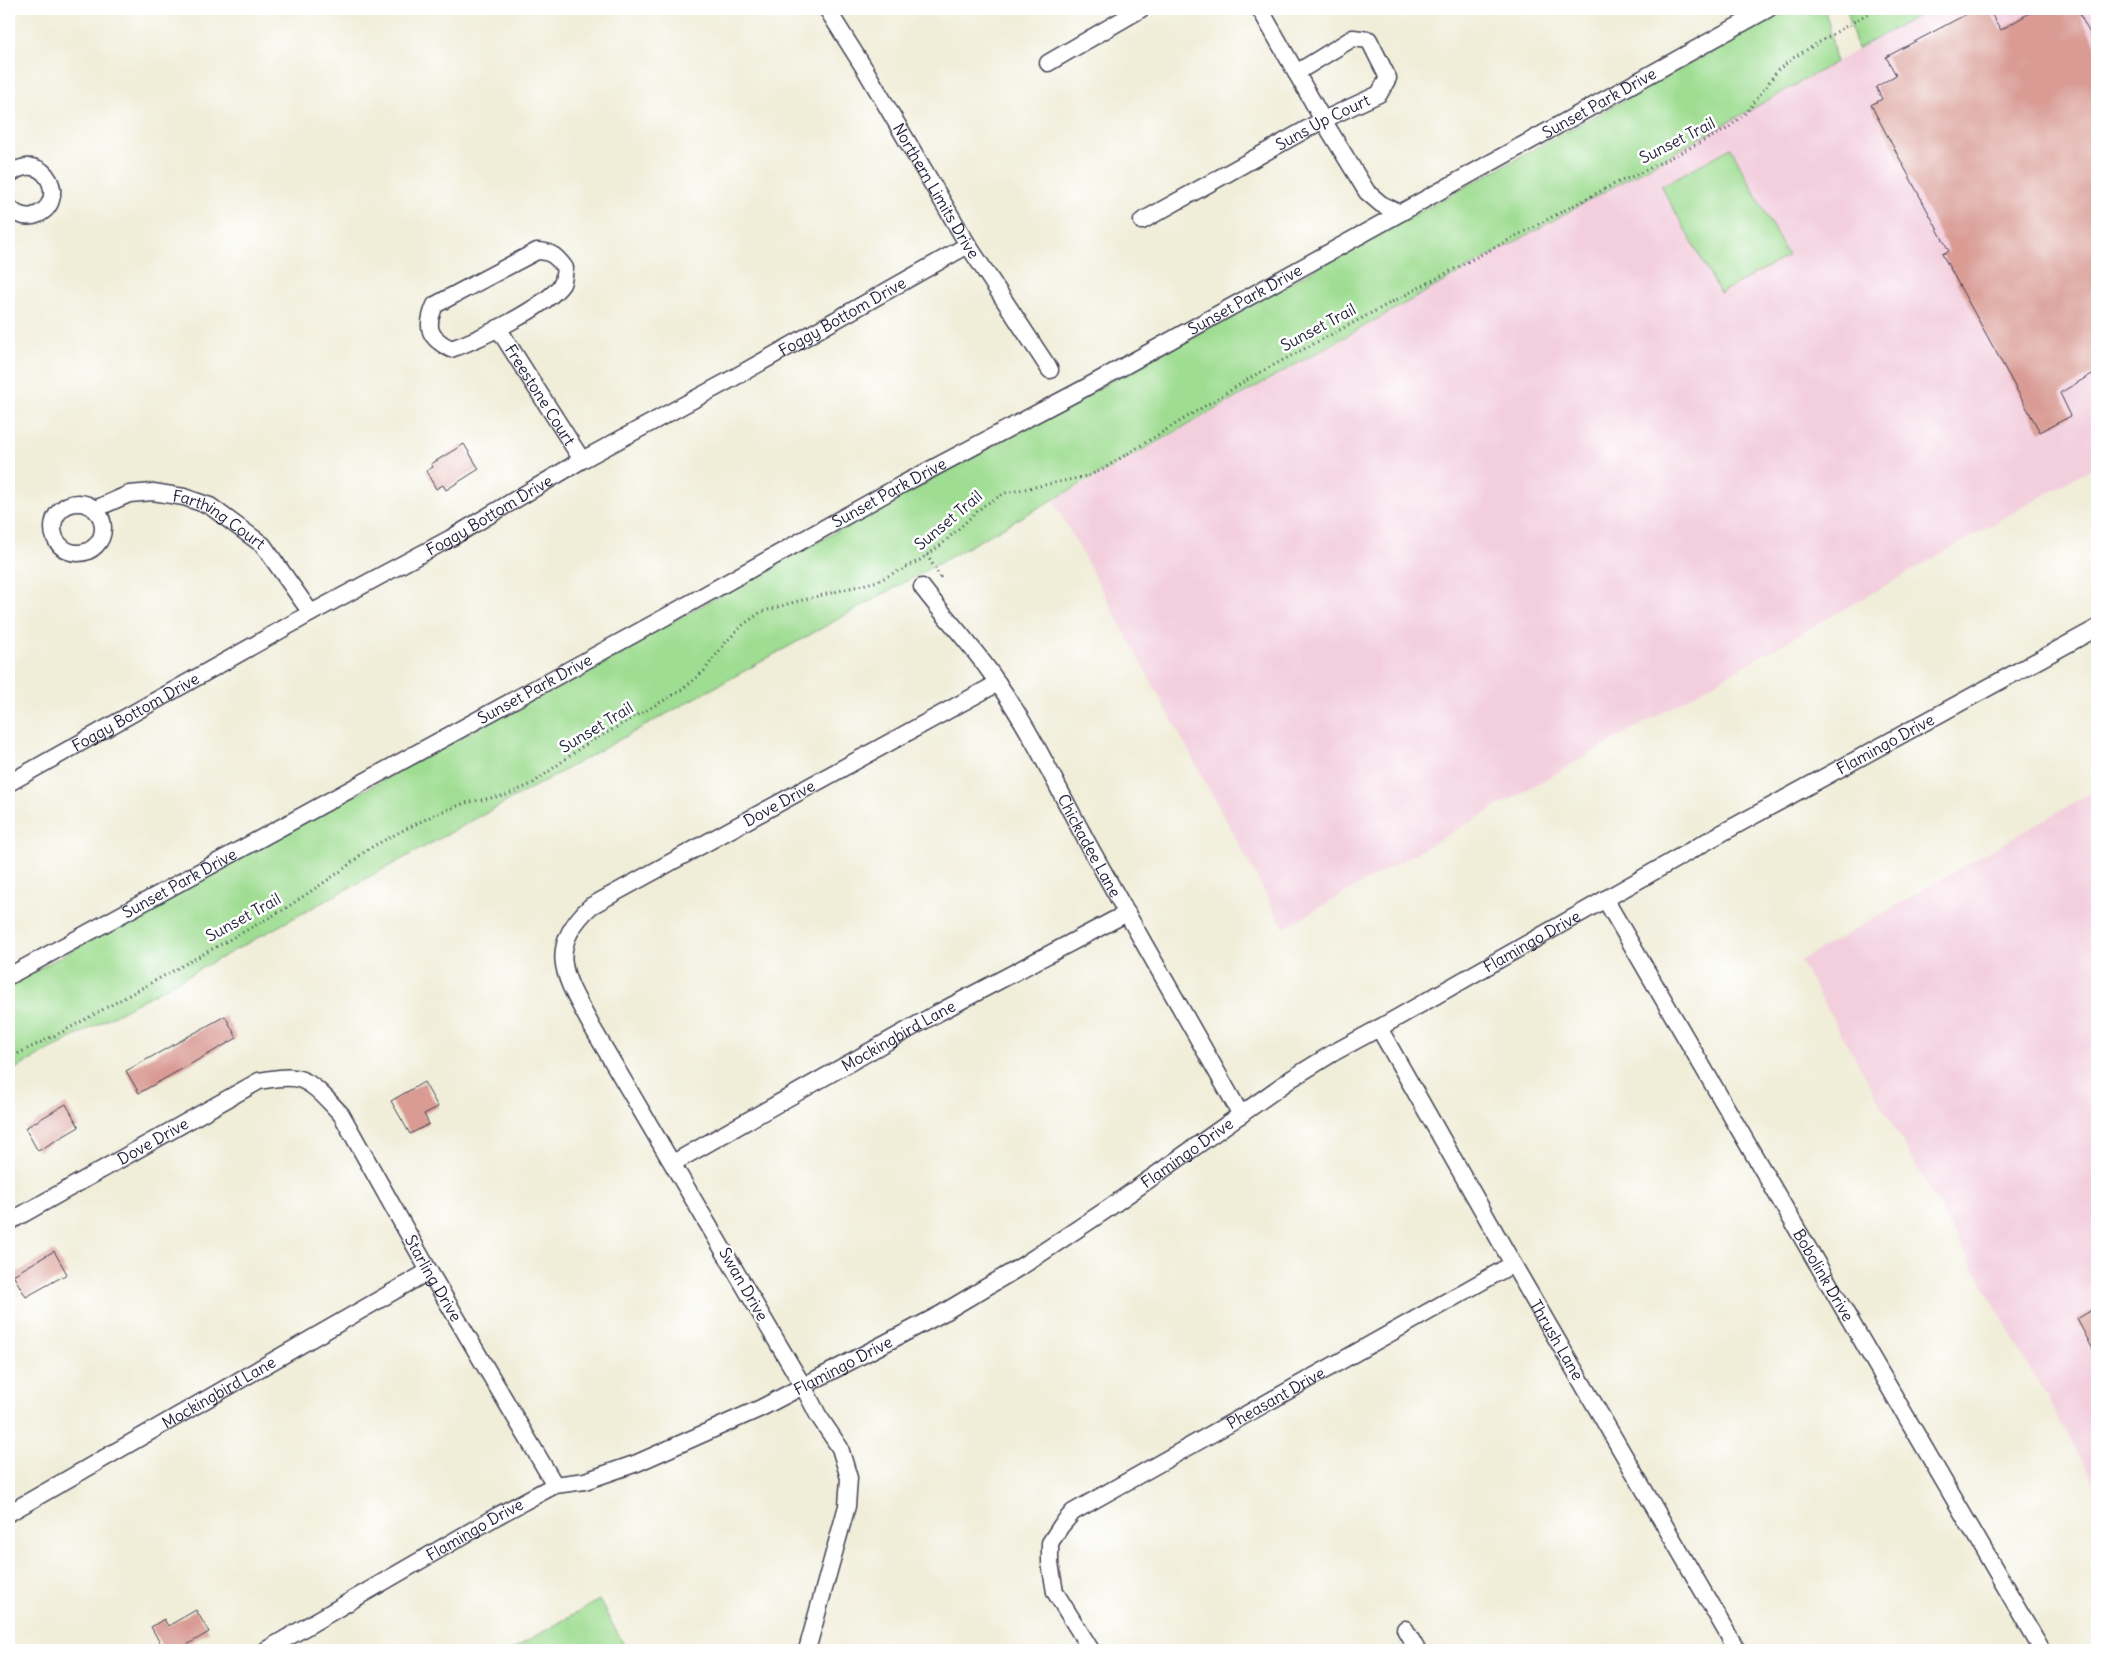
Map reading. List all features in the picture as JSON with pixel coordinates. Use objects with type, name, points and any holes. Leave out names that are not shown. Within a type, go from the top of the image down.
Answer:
[{"type":"street","name":"Northern Limits Drive","points":[[827,9],[866,70],[968,245],[1050,370]]},
{"type":"street","points":[[1048,63],[1141,9]]},
{"type":"street","points":[[1260,9],[1323,120],[1367,192],[1382,204],[1400,213]]},
{"type":"street","name":"Sunset Park Drive","points":[[9,976],[651,625],[903,484],[1083,389],[1768,9]]},
{"type":"street","name":"Suns Up Court","points":[[1142,221],[1323,120],[1379,94],[1388,78],[1369,40],[1353,38],[1296,73]]},
{"type":"street","points":[[9,207],[20,216],[30,217],[40,214],[47,208],[52,199],[53,189],[50,179],[44,172],[35,167],[25,166],[11,169]]},
{"type":"street","name":"Foggy Bottom Drive","points":[[9,783],[311,612],[452,538],[582,460],[728,381],[968,245]]},
{"type":"street","name":"Freestone Court","points":[[537,251],[548,251],[559,259],[565,268],[563,282],[551,296],[498,328],[469,343],[451,349],[437,342],[430,331],[429,318],[435,305],[537,251]]},
{"type":"street","name":"Freestone Court","points":[[498,328],[582,460]]},
{"type":"street","name":"Farthing Court","points":[[95,509],[129,494],[153,492],[184,497],[210,506],[263,545],[311,612]]},
{"type":"street","name":"Chickadee Lane","points":[[922,587],[946,618],[974,648],[998,683],[1047,764],[1127,913],[1241,1115]]},
{"type":"street","name":"Flamingo Drive","points":[[266,1650],[497,1516],[555,1485],[585,1481],[637,1463],[761,1408],[941,1314],[1025,1264],[1333,1053],[1736,824],[2097,628]]},
{"type":"street","name":"Dove Drive","points":[[568,933],[579,917],[591,906],[998,683]]},
{"type":"street","name":"Bobolink Drive","points":[[1605,899],[2042,1650]]},
{"type":"street","name":"Mockingbird Lane","points":[[673,1163],[809,1084],[934,1015],[1127,913]]},
{"type":"street","name":"Swan Drive","points":[[568,933],[562,954],[566,978],[592,1027],[803,1386],[818,1416],[840,1448],[849,1478],[847,1506],[807,1650]]},
{"type":"street","name":"Thrush Lane","points":[[1379,1028],[1513,1264],[1737,1650]]},
{"type":"street","name":"Dove Drive","points":[[9,1222],[259,1081],[281,1078],[302,1080]]},
{"type":"street","name":"Starling Drive","points":[[302,1080],[323,1095],[341,1114],[429,1272],[555,1485]]},
{"type":"street","name":"Pheasant Drive","points":[[1091,1650],[1055,1592],[1050,1563],[1050,1543],[1073,1512],[1513,1264]]},
{"type":"street","name":"Mockingbird Lane","points":[[9,1514],[429,1272]]},
{"type":"street","points":[[1405,1629],[1416,1650]]},
{"type":"path","name":"Sunset Trail","points":[[9,1058],[64,1031],[283,910],[341,871],[368,848],[436,814],[465,803],[506,795],[532,784],[583,746],[682,690],[704,671],[726,642],[760,612],[878,581],[920,560],[941,545],[983,506],[1005,493],[1083,477],[1098,472],[1184,418],[1296,353],[1612,185],[1727,129],[1747,112],[1778,70],[1793,58],[1875,9]]},
{"type":"shaded area","points":[[1930,9],[2097,9],[2097,465],[1284,928],[1054,501]]},
{"type":"shaded area","points":[[2097,789],[2097,1486],[1800,961]]},
{"type":"green space","points":[[1790,9],[1824,9],[1836,62],[696,697],[9,1072],[9,985]]},
{"type":"green space","points":[[1847,9],[1930,9],[1857,49]]},
{"type":"green space","points":[[1731,148],[1788,256],[1720,293],[1661,186]]},
{"type":"green space","points":[[599,1600],[627,1650],[511,1650]]},
{"type":"building","points":[[1976,9],[1988,9],[2001,30],[2036,9],[2077,9],[2097,47],[2097,371],[2060,393],[2071,416],[2040,432],[1942,254],[1949,251],[1871,105],[1882,99],[1876,87],[1896,75],[1886,57]]},
{"type":"building","points":[[464,444],[479,469],[446,490],[443,485],[436,489],[426,471],[433,467],[431,464]]},
{"type":"building","points":[[225,1016],[237,1038],[139,1093],[126,1071]]},
{"type":"building","points":[[424,1082],[438,1107],[424,1114],[429,1124],[410,1134],[391,1101]]},
{"type":"building","points":[[66,1104],[79,1127],[38,1151],[25,1128]]},
{"type":"building","points":[[54,1251],[67,1274],[26,1297],[13,1275]]},
{"type":"building","points":[[2097,1307],[2097,1357],[2077,1319]]},
{"type":"building","points":[[196,1610],[209,1632],[178,1650],[164,1650],[151,1627],[164,1619],[168,1626]]}]
